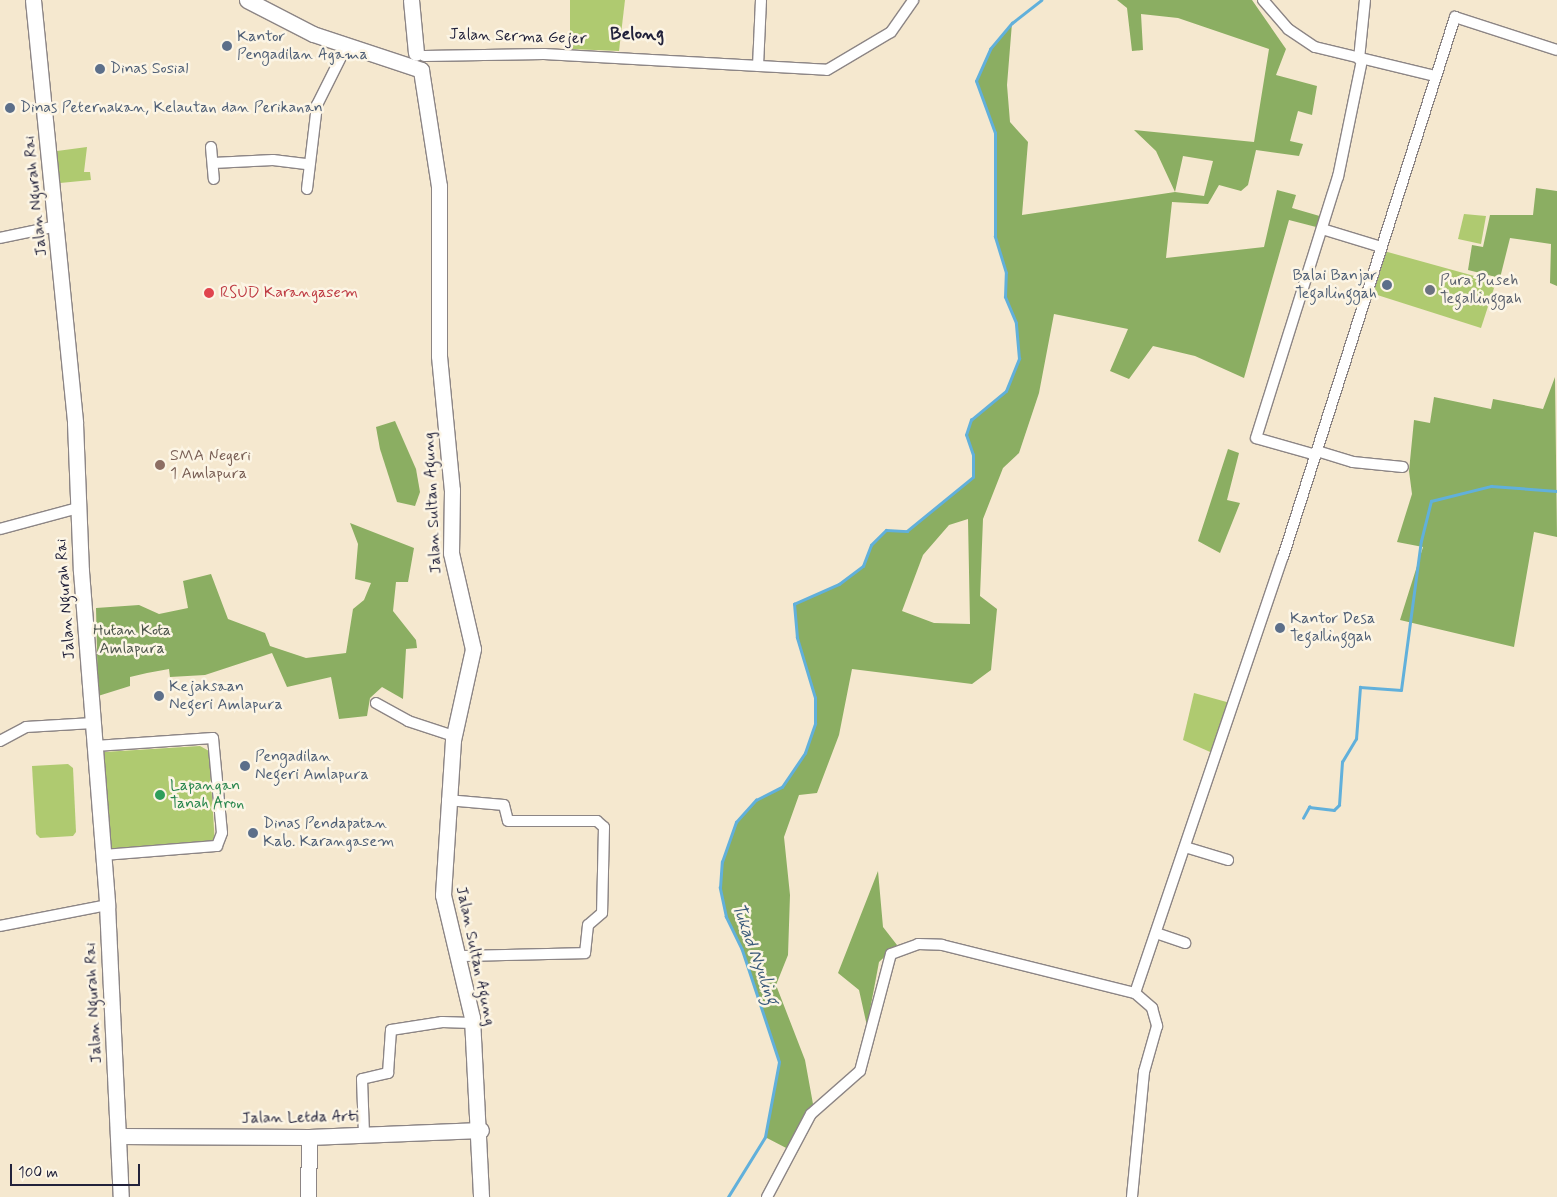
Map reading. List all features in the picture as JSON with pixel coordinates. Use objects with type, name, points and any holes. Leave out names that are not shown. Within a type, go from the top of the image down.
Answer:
[{"type":"street","name":"Jalan Ngurah Rai","points":[[33,0],[57,226],[75,423],[78,508],[107,905],[119,1136],[120,1197]]},
{"type":"street","points":[[247,0],[346,47],[419,61]]},
{"type":"street","name":"Jalan Sultan Agung","points":[[411,0],[439,186],[439,356],[452,490],[449,538],[473,649],[454,736],[448,800],[443,895],[472,1023],[481,1130],[481,1197]]},
{"type":"street","points":[[758,66],[761,0]]},
{"type":"street","name":"Jalan Serma Gejer","points":[[419,61],[544,54],[758,66],[805,71],[839,66],[891,32],[913,0]]},
{"type":"street","points":[[1263,0],[1300,39],[1360,60],[1435,76]]},
{"type":"street","points":[[1365,0],[1360,60],[1350,132],[1322,229],[1256,438],[1353,462],[1403,467]]},
{"type":"street","points":[[1135,993],[1186,847],[1316,453],[1455,17],[1557,50]]},
{"type":"street","points":[[307,189],[308,164],[317,105],[346,47]]},
{"type":"street","points":[[211,147],[214,179]]},
{"type":"street","points":[[213,163],[273,160],[308,164]]},
{"type":"street","points":[[0,238],[57,226]]},
{"type":"street","points":[[1322,229],[1381,247]]},
{"type":"street","points":[[0,529],[78,508]]},
{"type":"street","points":[[376,703],[408,721],[454,736]]},
{"type":"street","points":[[0,741],[26,727],[94,723]]},
{"type":"street","points":[[95,746],[213,738],[222,833],[216,846],[102,856]]},
{"type":"street","points":[[448,800],[504,805],[508,821],[597,821],[604,827],[602,913],[588,925],[584,954],[458,956]]},
{"type":"street","points":[[1186,847],[1228,860]]},
{"type":"street","points":[[0,926],[107,905]]},
{"type":"street","points":[[1156,933],[1185,943]]},
{"type":"street","points":[[767,1197],[811,1114],[860,1071],[879,1010],[886,964],[897,949],[918,944],[942,946],[1135,993],[1152,1008],[1158,1022],[1144,1072],[1132,1197]]},
{"type":"street","points":[[364,1134],[362,1079],[388,1073],[391,1030],[442,1022],[472,1023]]},
{"type":"street","name":"Jalan Letda Arti","points":[[119,1136],[309,1137],[481,1130]]},
{"type":"street","points":[[308,1197],[309,1137]]},
{"type":"green space","points":[[570,0],[625,0],[619,51],[570,49]]},
{"type":"green space","points":[[1117,0],[1252,0],[1286,49],[1276,75],[1317,86],[1312,115],[1298,111],[1290,141],[1303,144],[1299,156],[1256,150],[1248,185],[1241,191],[1219,185],[1208,204],[1172,202],[1166,258],[1264,247],[1277,190],[1296,195],[1292,208],[1323,217],[1320,228],[1289,220],[1244,378],[1195,356],[1153,346],[1129,379],[1110,371],[1128,329],[1054,314],[1039,393],[1019,453],[1003,468],[983,519],[980,596],[997,609],[991,670],[972,684],[852,669],[839,735],[817,793],[799,795],[784,837],[790,895],[788,955],[776,985],[805,1060],[815,1115],[792,1151],[765,1137],[779,1062],[742,950],[726,917],[720,888],[722,862],[736,822],[756,800],[782,787],[805,753],[815,724],[815,698],[797,638],[794,604],[839,584],[863,566],[871,545],[886,530],[907,531],[973,478],[973,455],[966,435],[971,420],[1006,391],[1019,359],[1016,323],[1005,297],[1006,273],[995,237],[995,133],[976,81],[990,49],[1012,23],[1007,85],[1010,122],[1028,142],[1022,215],[1175,192],[1156,151],[1134,130],[1254,142],[1269,49],[1178,18],[1141,14],[1143,50],[1132,51],[1127,8]],"holes":[[[1183,156],[1213,161],[1204,196],[1175,192]],[[968,519],[970,624],[934,623],[902,611],[923,555],[949,525]]]},
{"type":"green space","points":[[87,147],[84,172],[90,172],[91,180],[60,183],[57,151]]},
{"type":"green space","points":[[1536,188],[1557,191],[1557,286],[1550,283],[1551,244],[1510,238],[1500,278],[1468,270],[1472,245],[1483,247],[1490,215],[1533,215]]},
{"type":"green space","points":[[1464,214],[1486,216],[1481,244],[1458,239]]},
{"type":"green space","points":[[1384,251],[1496,282],[1481,328],[1371,293]]},
{"type":"green space","points":[[1555,377],[1557,537],[1534,532],[1514,647],[1400,620],[1423,547],[1397,542],[1412,494],[1409,471],[1414,420],[1430,423],[1434,397],[1491,409],[1493,399],[1543,409]]},
{"type":"green space","points":[[395,421],[416,469],[420,492],[415,506],[397,502],[380,449],[376,427]]},
{"type":"green space","points":[[1228,449],[1239,453],[1227,500],[1240,503],[1220,553],[1198,541]]},
{"type":"green space","name":"Hutan Kota Amlapura","points":[[350,523],[414,548],[408,582],[396,582],[393,611],[416,640],[417,648],[406,649],[403,699],[382,687],[370,698],[367,716],[339,719],[331,677],[287,687],[272,653],[205,675],[170,677],[169,669],[130,677],[130,686],[98,696],[96,608],[139,605],[159,614],[188,608],[183,581],[211,574],[228,619],[265,633],[270,646],[306,658],[346,653],[353,609],[364,600],[371,583],[355,579],[358,544]]},
{"type":"green space","points":[[1194,693],[1234,704],[1217,755],[1183,740]]},
{"type":"green space","name":"Lapangan Tanah Aron","points":[[200,746],[209,751],[215,844],[110,855],[104,752]]},
{"type":"green space","points":[[68,764],[73,768],[76,832],[73,836],[40,838],[36,834],[32,766]]},
{"type":"green space","points":[[878,871],[883,927],[897,945],[879,962],[867,1026],[859,990],[838,973]]},
{"type":"waterway","name":"Tukad Nyuling","points":[[728,1197],[765,1137],[779,1062],[742,950],[726,917],[720,888],[722,862],[736,822],[756,800],[782,787],[805,753],[815,724],[815,698],[797,638],[794,604],[839,584],[863,566],[871,545],[886,530],[907,531],[973,477],[973,455],[966,435],[971,420],[1006,391],[1019,359],[1016,323],[1005,297],[1006,273],[995,237],[995,133],[976,81],[990,49],[1012,23],[1041,0]]},
{"type":"waterway","points":[[1303,818],[1309,807],[1334,810],[1339,805],[1342,762],[1356,739],[1360,687],[1401,690],[1421,541],[1431,501],[1491,486],[1557,491]]},
{"type":"place","name":"Kantor Pengadilan Agama","points":[[227,46]]},
{"type":"place","name":"Dinas Sosial","points":[[100,69]]},
{"type":"place","name":"Dinas Peternakan, Kelautan dan Perikanan","points":[[10,108]]},
{"type":"place","name":"Balai Banjar Tegallinggah","points":[[1387,285]]},
{"type":"place","name":"Pura Puseh Tegallinggah","points":[[1430,290]]},
{"type":"place","name":"RSUD Karangasem","points":[[209,293]]},
{"type":"place","name":"SMA Negeri 1 Amlapura","points":[[160,465]]},
{"type":"place","name":"Kantor Desa Tegallinggah","points":[[1280,628]]},
{"type":"place","name":"Kejaksaan Negeri Amlapura","points":[[159,696]]},
{"type":"place","name":"Pengadilan Negeri Amlapura","points":[[245,766]]},
{"type":"place","name":"Lapangan Tanah Aron","points":[[160,795]]},
{"type":"place","name":"Dinas Pendapatan Kab. Karangasem","points":[[253,833]]},
{"type":"district","name":"Belong","points":[[637,34]]}]
